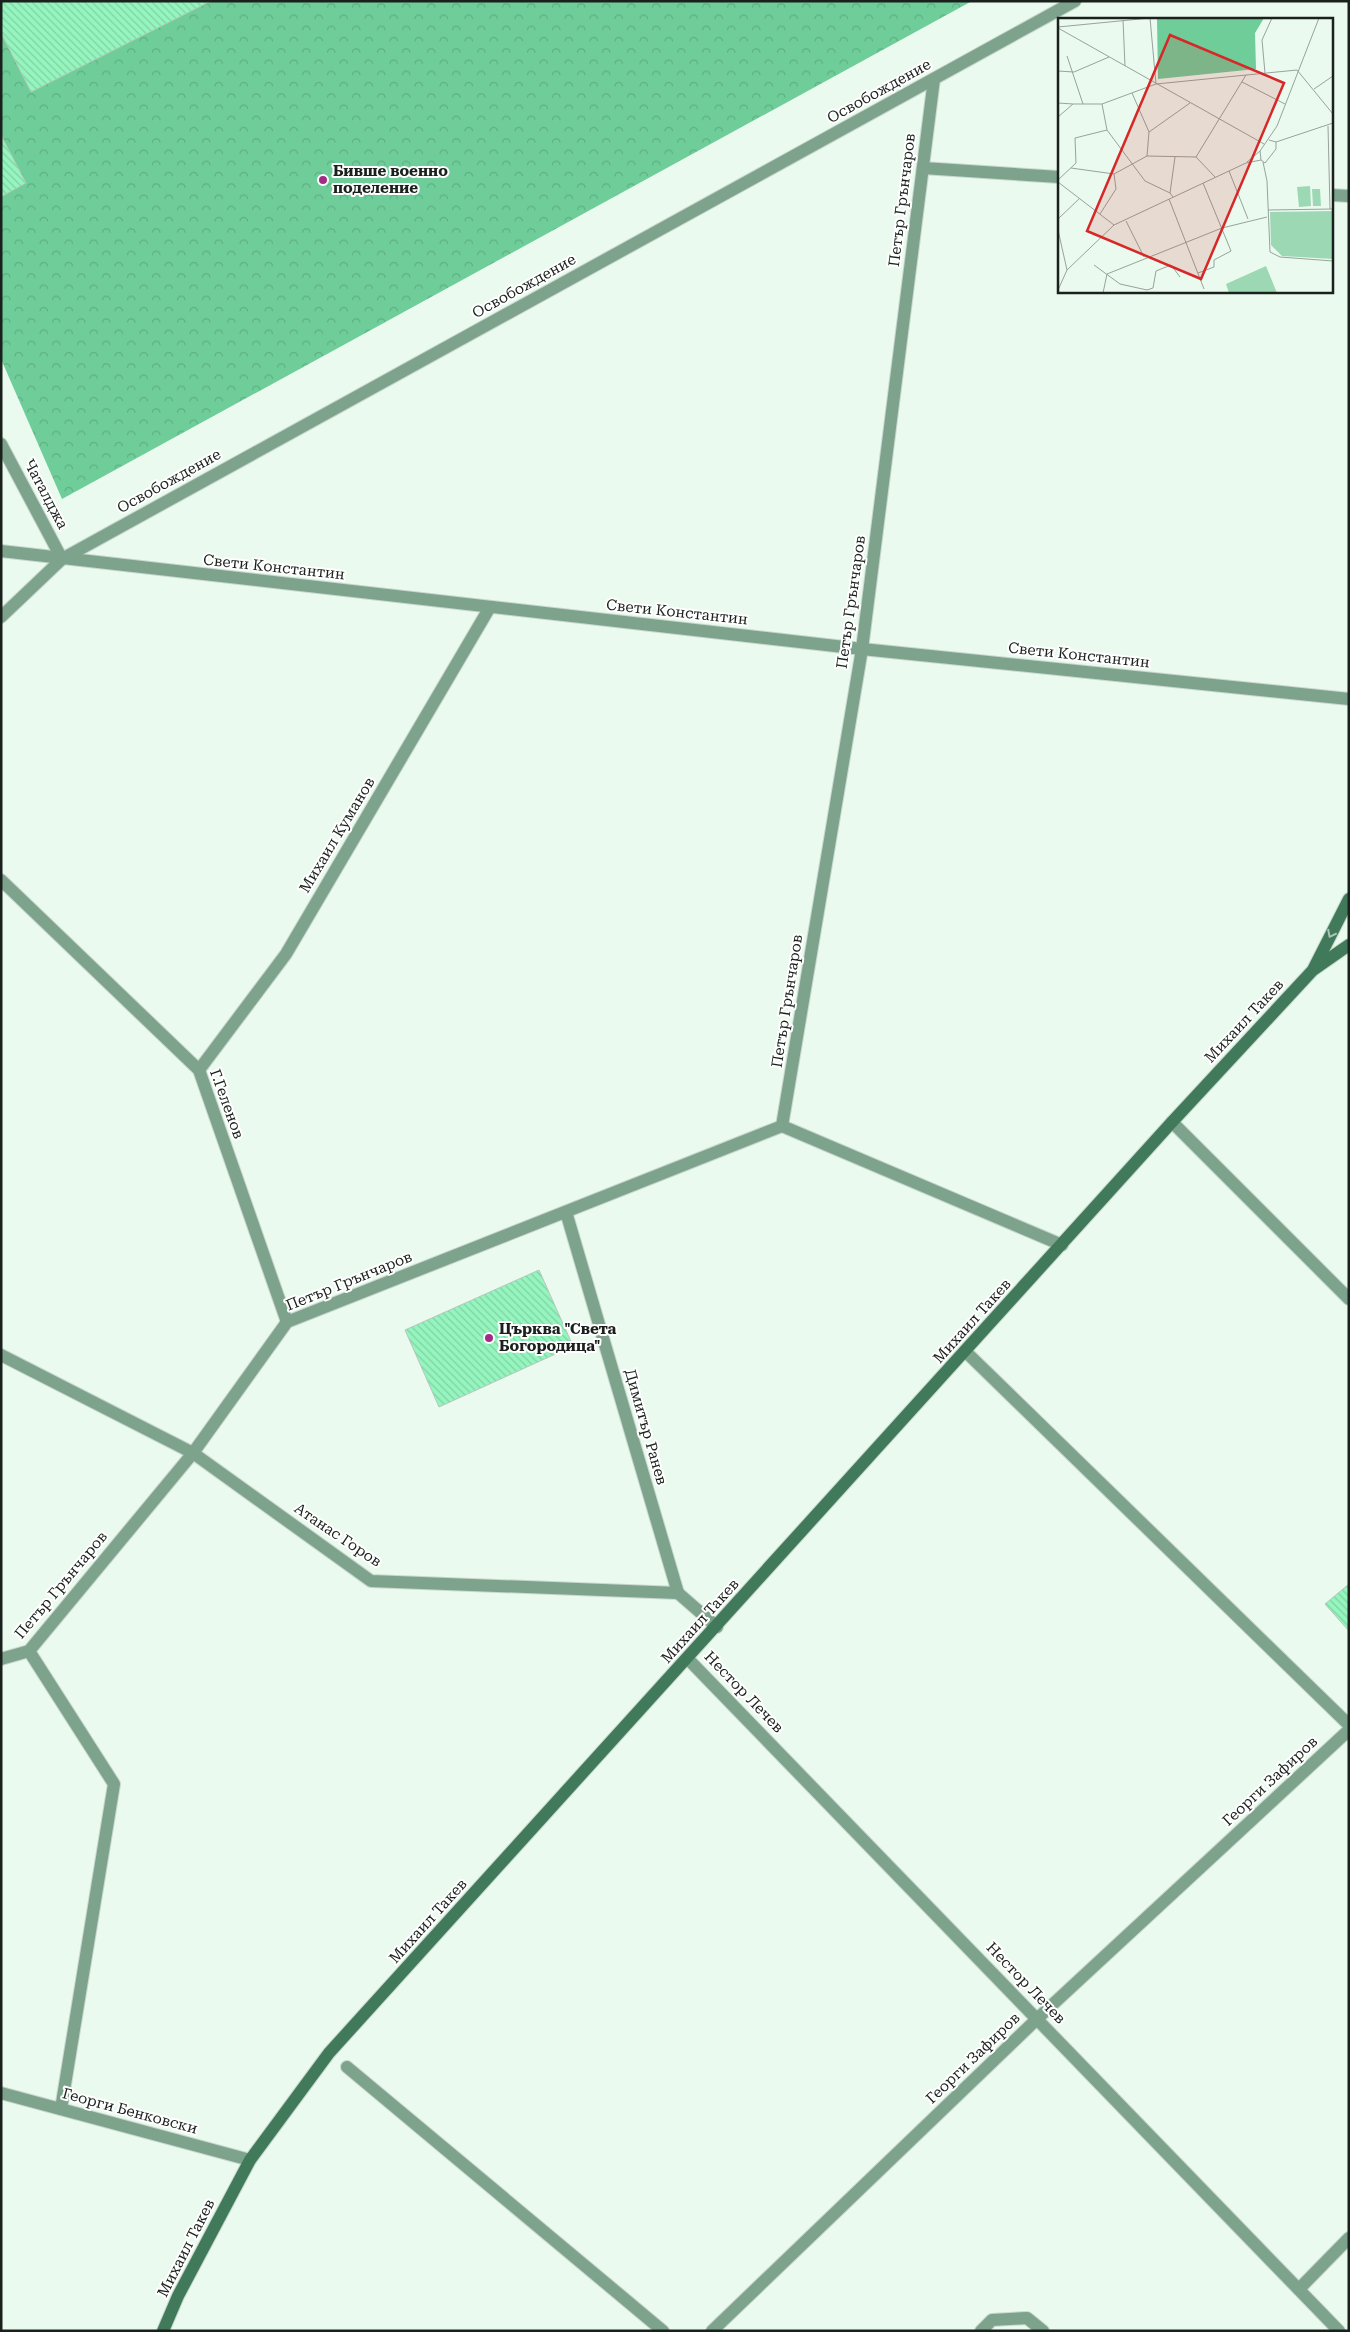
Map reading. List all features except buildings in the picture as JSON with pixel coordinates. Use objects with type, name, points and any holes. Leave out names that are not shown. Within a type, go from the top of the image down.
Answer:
[{"type":"main road","name":"Михаил Такев","points":[[1313,970],[1349,899]]},
{"type":"main road","name":"Михаил Такев","points":[[163,2331],[178,2296],[250,2160],[329,2053],[717,1627],[1172,1122],[1313,970],[1349,945]]},
{"type":"street","name":"Освобождение","points":[[1,617],[62,559],[1074,1]]},
{"type":"street","name":"Петър Грънчаров","points":[[1,1658],[29,1651],[193,1453],[287,1322],[782,1126],[862,649],[934,79]]},
{"type":"street","points":[[923,168],[1058,177]]},
{"type":"street","points":[[1332,195],[1349,196]]},
{"type":"street","name":"Чаталджа","points":[[1,444],[62,559]]},
{"type":"street","name":"Свети Константин","points":[[1,551],[862,649],[1349,700]]},
{"type":"street","name":"Михаил Куманов","points":[[199,1070],[286,954],[490,607]]},
{"type":"street","name":"Г.Геленов","points":[[1,880],[199,1070],[287,1322]]},
{"type":"street","points":[[1172,1122],[1349,1299]]},
{"type":"street","points":[[782,1126],[1062,1245]]},
{"type":"street","name":"Димитър Ранев","points":[[566,1212],[678,1593]]},
{"type":"street","points":[[966,1352],[1349,1725]]},
{"type":"street","name":"Атанас Горов","points":[[1,1355],[193,1453],[371,1581],[678,1593]]},
{"type":"street","points":[[678,1593],[717,1627]]},
{"type":"street","points":[[29,1651],[114,1784],[61,2109]]},
{"type":"street","name":"Нестор Лечев","points":[[688,1659],[1038,2018],[1339,2331]]},
{"type":"street","name":"Георги Зафиров","points":[[712,2331],[1038,2018],[1349,1730]]},
{"type":"street","points":[[347,2067],[663,2331]]},
{"type":"street","name":"Георги Бенковски","points":[[1,2093],[250,2160]]},
{"type":"street","points":[[1299,2288],[1349,2238]]},
{"type":"street","points":[[981,2331],[992,2320],[1027,2318],[1044,2331]]},
{"type":"green space","name":"Бивше военно поделение","points":[[1,1],[972,1],[62,499],[1,359]]},
{"type":"place","name":"Бивше военно поделение","points":[[323,180]]},
{"type":"place","name":"Църква \"Света Богородица\"","points":[[489,1338]]}]
